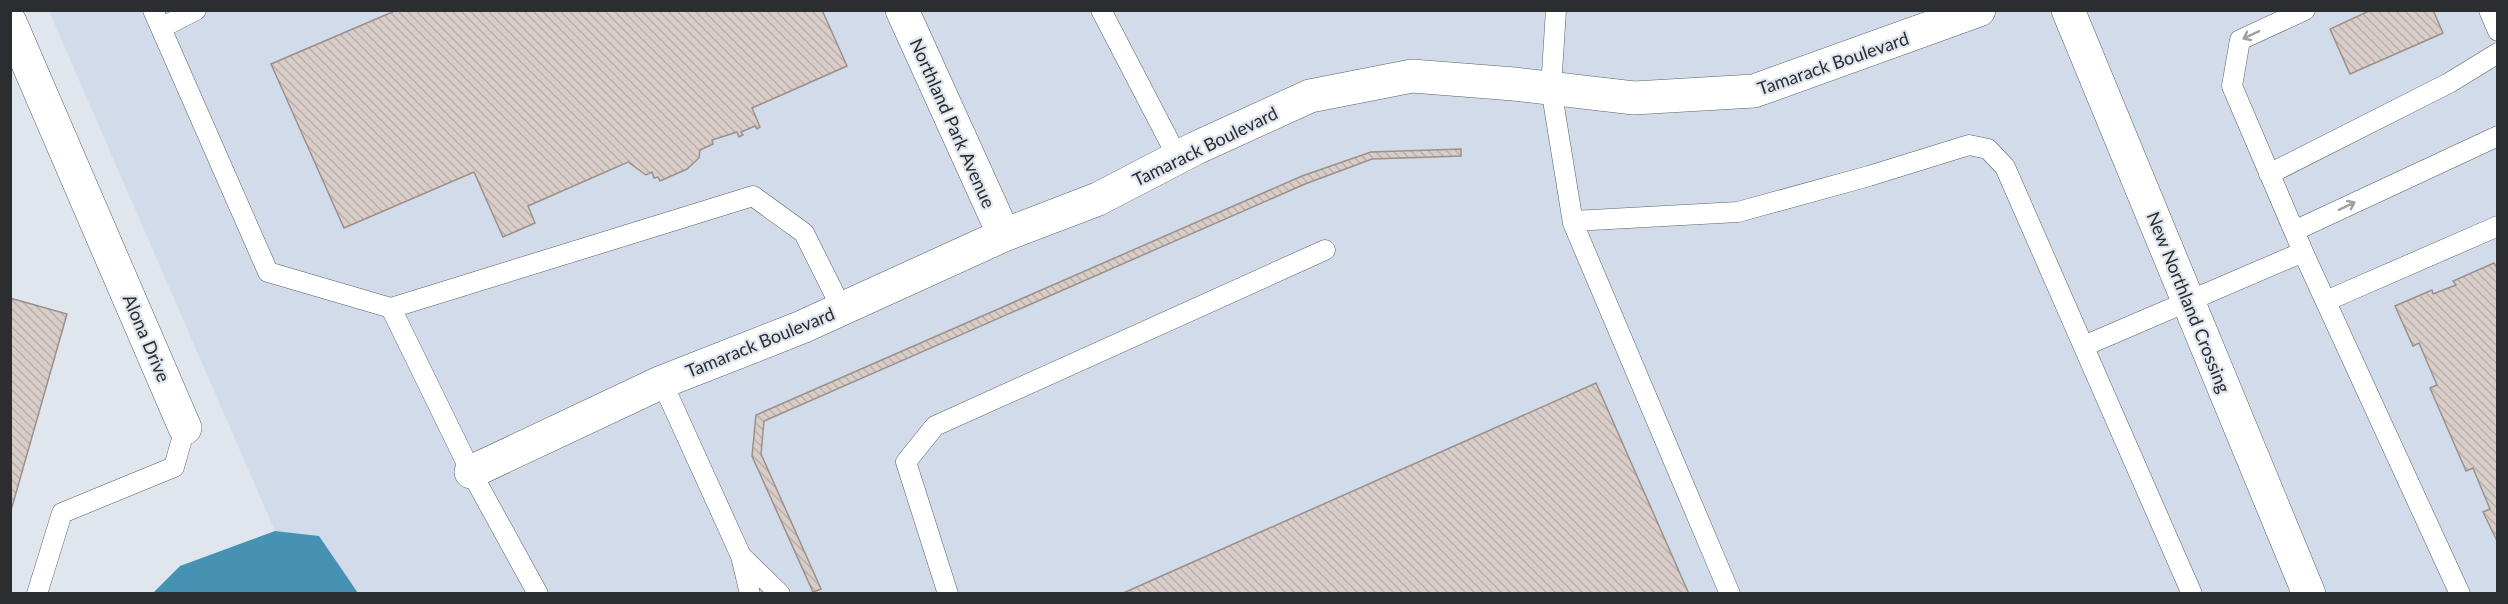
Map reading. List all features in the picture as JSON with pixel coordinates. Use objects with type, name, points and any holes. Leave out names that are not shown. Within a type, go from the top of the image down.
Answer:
[{"type":"street","name":"Northland Park Avenue","points":[[902,10],[1004,235]]},
{"type":"street","name":"Tamarack Boulevard","points":[[471,472],[662,382],[842,309],[1004,235],[1098,199],[1178,158],[1310,96],[1412,76],[1634,98],[1754,91],[1979,10]]},
{"type":"street","name":"New Northland Crossing","points":[[2068,10],[2309,594]]},
{"type":"street","name":"Alona Drive","points":[[14,40],[185,428]]},
{"type":"lane","points":[[196,10],[157,19],[268,272],[391,308],[753,196],[804,234],[842,309]]},
{"type":"lane","points":[[1101,10],[1178,158]]},
{"type":"lane","points":[[1556,10],[1551,88],[1573,221],[1730,594]]},
{"type":"lane","points":[[2304,10],[2240,40],[2232,86],[2303,252],[2460,594]]},
{"type":"lane","points":[[2489,10],[2498,31]]},
{"type":"lane","points":[[2269,174],[2449,83],[2498,53]]},
{"type":"lane","points":[[2294,231],[2498,135]]},
{"type":"lane","points":[[1573,221],[1738,212],[1969,145],[1988,149],[2005,167],[2192,594]]},
{"type":"lane","points":[[2326,301],[2498,226]]},
{"type":"lane","points":[[948,594],[906,462],[935,426],[1325,250]]},
{"type":"lane","points":[[2084,346],[2189,303],[2303,252]]},
{"type":"lane","points":[[391,308],[471,472],[538,594]]},
{"type":"lane","points":[[662,382],[741,556],[750,594]]},
{"type":"lane","name":"Alona Drive","points":[[37,594],[62,513],[174,467],[185,428]]},
{"type":"lane","points":[[741,556],[780,594]]},
{"type":"shaded area","points":[[49,11],[2497,11],[2497,593],[358,593],[319,536],[275,531]]},
{"type":"water","points":[[275,531],[319,536],[358,593],[153,593],[180,566]]},
{"type":"building","points":[[397,10],[822,10],[847,66],[752,108],[760,127],[757,129],[755,126],[741,132],[743,135],[739,137],[737,132],[712,140],[713,144],[700,150],[699,158],[687,169],[660,181],[658,177],[654,178],[652,172],[646,175],[628,162],[528,206],[535,223],[503,237],[474,172],[344,228],[271,64]]},
{"type":"building","points":[[2371,10],[2433,10],[2443,33],[2350,74],[2330,29]]},
{"type":"building","points":[[1461,149],[1461,156],[1372,159],[1305,184],[764,421],[761,454],[821,589],[813,592],[752,456],[756,415],[1302,176],[1371,152]]},
{"type":"building","points":[[2494,263],[2498,270],[2498,543],[2483,512],[2490,509],[2473,468],[2466,471],[2430,388],[2437,385],[2419,343],[2413,346],[2395,306],[2432,290],[2433,294],[2456,285],[2453,281]]},
{"type":"building","points":[[10,298],[67,314],[10,514]]},
{"type":"building","points":[[1596,383],[1689,594],[1121,594]]}]
